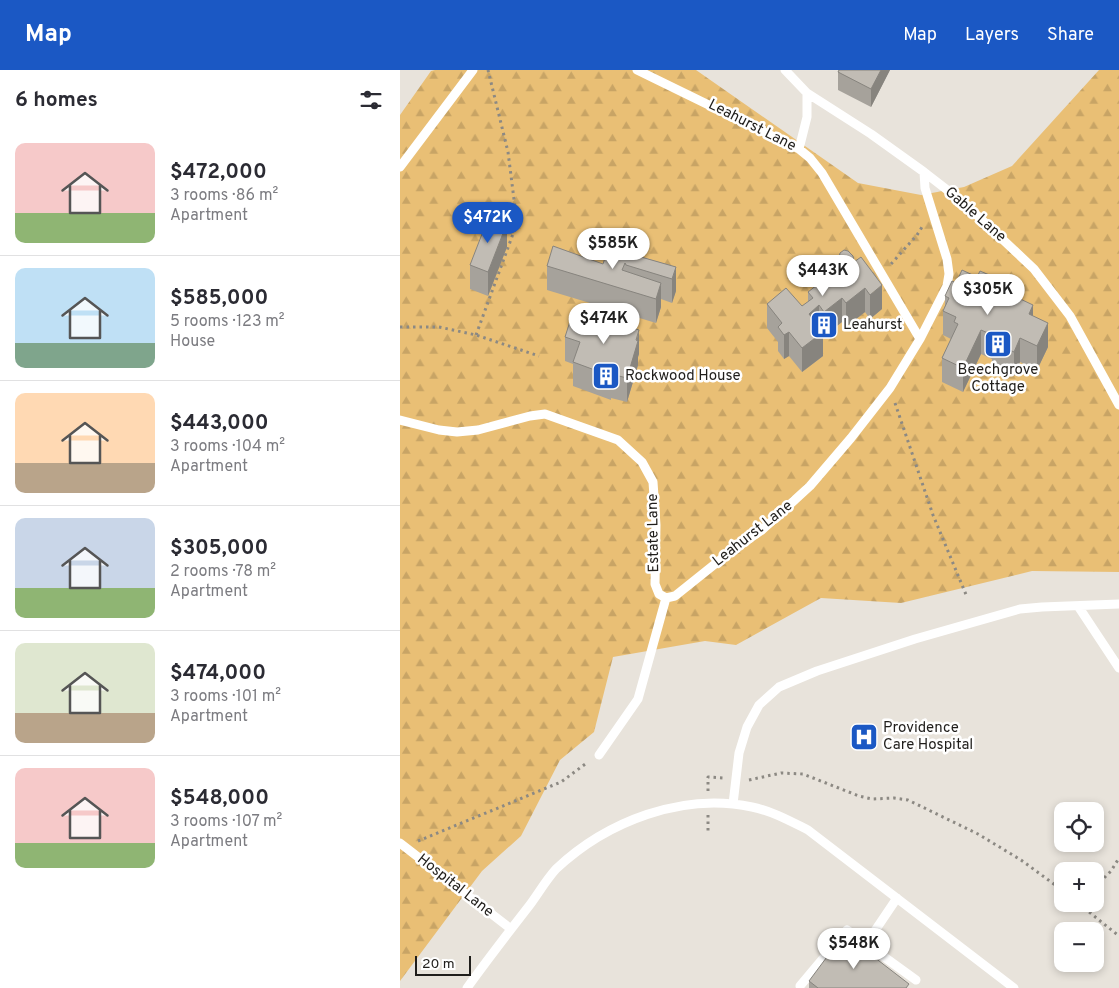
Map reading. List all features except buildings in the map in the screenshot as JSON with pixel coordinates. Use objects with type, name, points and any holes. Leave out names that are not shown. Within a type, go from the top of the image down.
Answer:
[{"type":"lane","points":[[400,167],[473,70]]},
{"type":"lane","name":"Leahurst Lane","points":[[637,70],[799,149],[810,158],[822,173],[920,339]]},
{"type":"lane","name":"Gable Lane","points":[[785,70],[806,93],[871,134],[964,203],[1034,269],[1070,316],[1119,405]]},
{"type":"lane","points":[[799,149],[807,117],[806,93]]},
{"type":"lane","name":"Leahurst Lane","points":[[666,598],[674,596],[783,512],[810,486],[890,388],[920,339],[947,286],[949,274],[947,259],[925,188],[924,172]]},
{"type":"lane","name":"Estate Lane","points":[[400,420],[439,430],[457,432],[478,430],[530,416],[545,414],[618,440],[642,462],[653,482],[656,525],[655,584],[659,594],[666,598]]},
{"type":"lane","points":[[599,755],[638,699],[666,598]]},
{"type":"lane","points":[[733,804],[739,753],[747,727],[759,705],[780,687],[817,672],[915,639],[1020,609],[1042,606],[1119,604]]},
{"type":"lane","points":[[1078,606],[1119,668]]},
{"type":"lane","points":[[467,988],[556,870],[596,838],[632,819],[663,810],[708,804],[733,804],[754,807],[779,815],[808,830],[1014,988]]},
{"type":"lane","name":"Hospital Lane","points":[[402,845],[511,929]]},
{"type":"lane","points":[[866,944],[898,898]]},
{"type":"lane","points":[[800,986],[847,930],[916,980]]},
{"type":"path","points":[[476,335],[517,223],[508,152],[488,70]]},
{"type":"path","points":[[881,274],[917,235],[932,211]]},
{"type":"path","points":[[400,327],[439,327],[476,335],[539,356]]},
{"type":"path","points":[[890,388],[933,515],[967,597]]},
{"type":"path","points":[[402,845],[561,782],[599,755]]},
{"type":"path","points":[[708,834],[708,777],[748,780],[781,773],[803,774],[859,796],[872,799],[894,798],[908,800],[978,834],[1016,856],[1054,884]]},
{"type":"path","points":[[1104,878],[1119,858]]},
{"type":"path","points":[[1090,912],[1119,936]]},
{"type":"green space","points":[[696,70],[858,183],[921,195],[964,187],[1012,166],[1099,70],[1119,70],[1119,572],[1032,571],[901,603],[821,598],[736,645],[705,641],[613,657],[594,732],[560,760],[521,836],[482,871],[400,981],[400,115],[431,71]]},
{"type":"place","name":"Leahurst","points":[[824,325]]},
{"type":"place","name":"Beechgrove Cottage","points":[[998,344]]},
{"type":"place","name":"Rockwood House","points":[[606,376]]},
{"type":"place","name":"Providence Care Hospital","points":[[864,737]]}]
